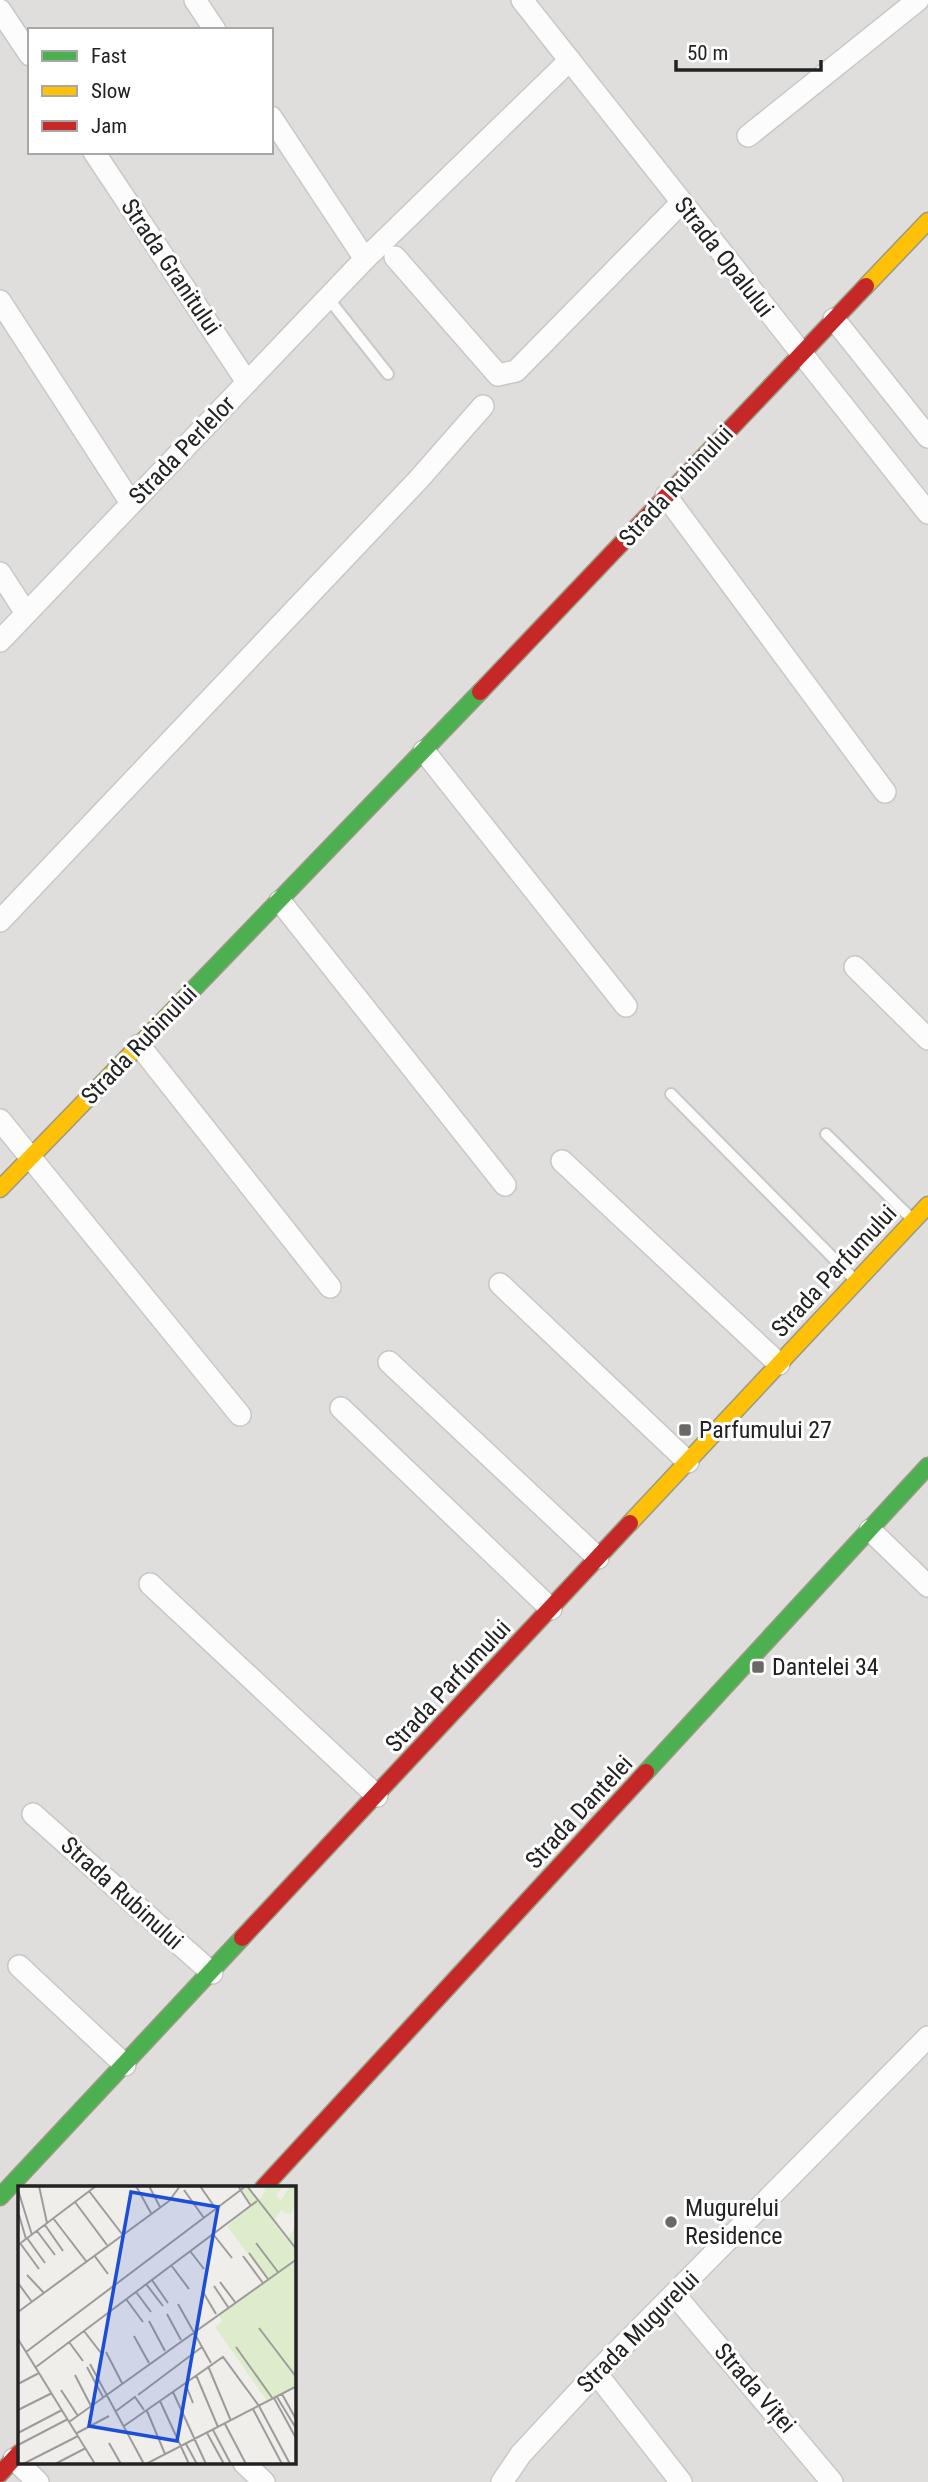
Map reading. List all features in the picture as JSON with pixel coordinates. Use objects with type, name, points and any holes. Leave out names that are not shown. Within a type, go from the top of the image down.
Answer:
[{"type":"street","points":[[195,0],[214,28]]},
{"type":"street","name":"Strada Opalului","points":[[522,0],[928,513]]},
{"type":"street","points":[[748,136],[912,2]]},
{"type":"street","points":[[0,10],[28,52]]},
{"type":"street","name":"Strada Perlelor","points":[[0,640],[365,259],[570,60]]},
{"type":"street","points":[[273,120],[365,259]]},
{"type":"street","name":"Strada Granitului","points":[[95,154],[247,382]]},
{"type":"street","points":[[395,257],[498,375],[508,376],[516,372],[681,203]]},
{"type":"street","name":"Strada Rubinului","points":[[0,1189],[424,751],[928,220]]},
{"type":"street","points":[[0,300],[131,503]]},
{"type":"street","points":[[834,318],[928,436]]},
{"type":"street","points":[[0,921],[419,479],[483,406]]},
{"type":"street","points":[[666,496],[885,792]]},
{"type":"street","points":[[0,573],[26,613]]},
{"type":"street","points":[[424,751],[626,1006]]},
{"type":"street","points":[[279,901],[505,1185]]},
{"type":"street","points":[[855,967],[928,1039]]},
{"type":"street","points":[[139,1045],[330,1287]]},
{"type":"street","points":[[0,1120],[240,1415]]},
{"type":"street","points":[[562,1161],[779,1364]]},
{"type":"street","name":"Strada Parfumului","points":[[0,2197],[928,1205]]},
{"type":"street","points":[[500,1284],[688,1462]]},
{"type":"street","points":[[389,1363],[598,1558]]},
{"type":"street","points":[[341,1408],[551,1609]]},
{"type":"street","name":"Strada Dantelei","points":[[265,2186],[928,1466]]},
{"type":"street","points":[[870,1530],[928,1586]]},
{"type":"street","points":[[150,1584],[377,1796]]},
{"type":"street","name":"Strada Rubinului","points":[[33,1814],[212,1973]]},
{"type":"street","points":[[19,1966],[125,2065]]},
{"type":"street","name":"Strada Mugurelui","points":[[502,2482],[521,2454],[596,2373],[928,2037]]},
{"type":"street","name":"Strada Viței","points":[[675,2295],[808,2450],[832,2482]]},
{"type":"street","points":[[596,2373],[681,2482]]},
{"type":"street","points":[[11,2462],[38,2482]]},
{"type":"street","points":[[245,2464],[264,2482]]},
{"type":"lane","points":[[328,298],[388,374]]},
{"type":"lane","points":[[671,1094],[856,1281]]},
{"type":"lane","points":[[826,1134],[914,1220]]},
{"type":"shaded area","points":[[0,0],[928,0],[928,2482],[0,2482]]},
{"type":"traffic: fast","points":[[184,999],[480,692]]},
{"type":"traffic: fast","points":[[646,1772],[928,1466]]},
{"type":"traffic: fast","points":[[0,2197],[242,1938]]},
{"type":"traffic: slow","points":[[866,286],[928,221]]},
{"type":"traffic: slow","points":[[0,1189],[184,999]]},
{"type":"traffic: slow","points":[[630,1523],[928,1205]]},
{"type":"traffic: jam","points":[[480,692],[866,286]]},
{"type":"traffic: jam","points":[[242,1938],[630,1523]]},
{"type":"traffic: jam","points":[[265,2186],[646,1772]]},
{"type":"traffic: jam","points":[[0,2474],[18,2454]]},
{"type":"place","name":"Parfumului 27","points":[[685,1430]]},
{"type":"place","name":"Dantelei 34","points":[[758,1667]]},
{"type":"place","name":"Mugurelui Residence","points":[[671,2222]]}]
